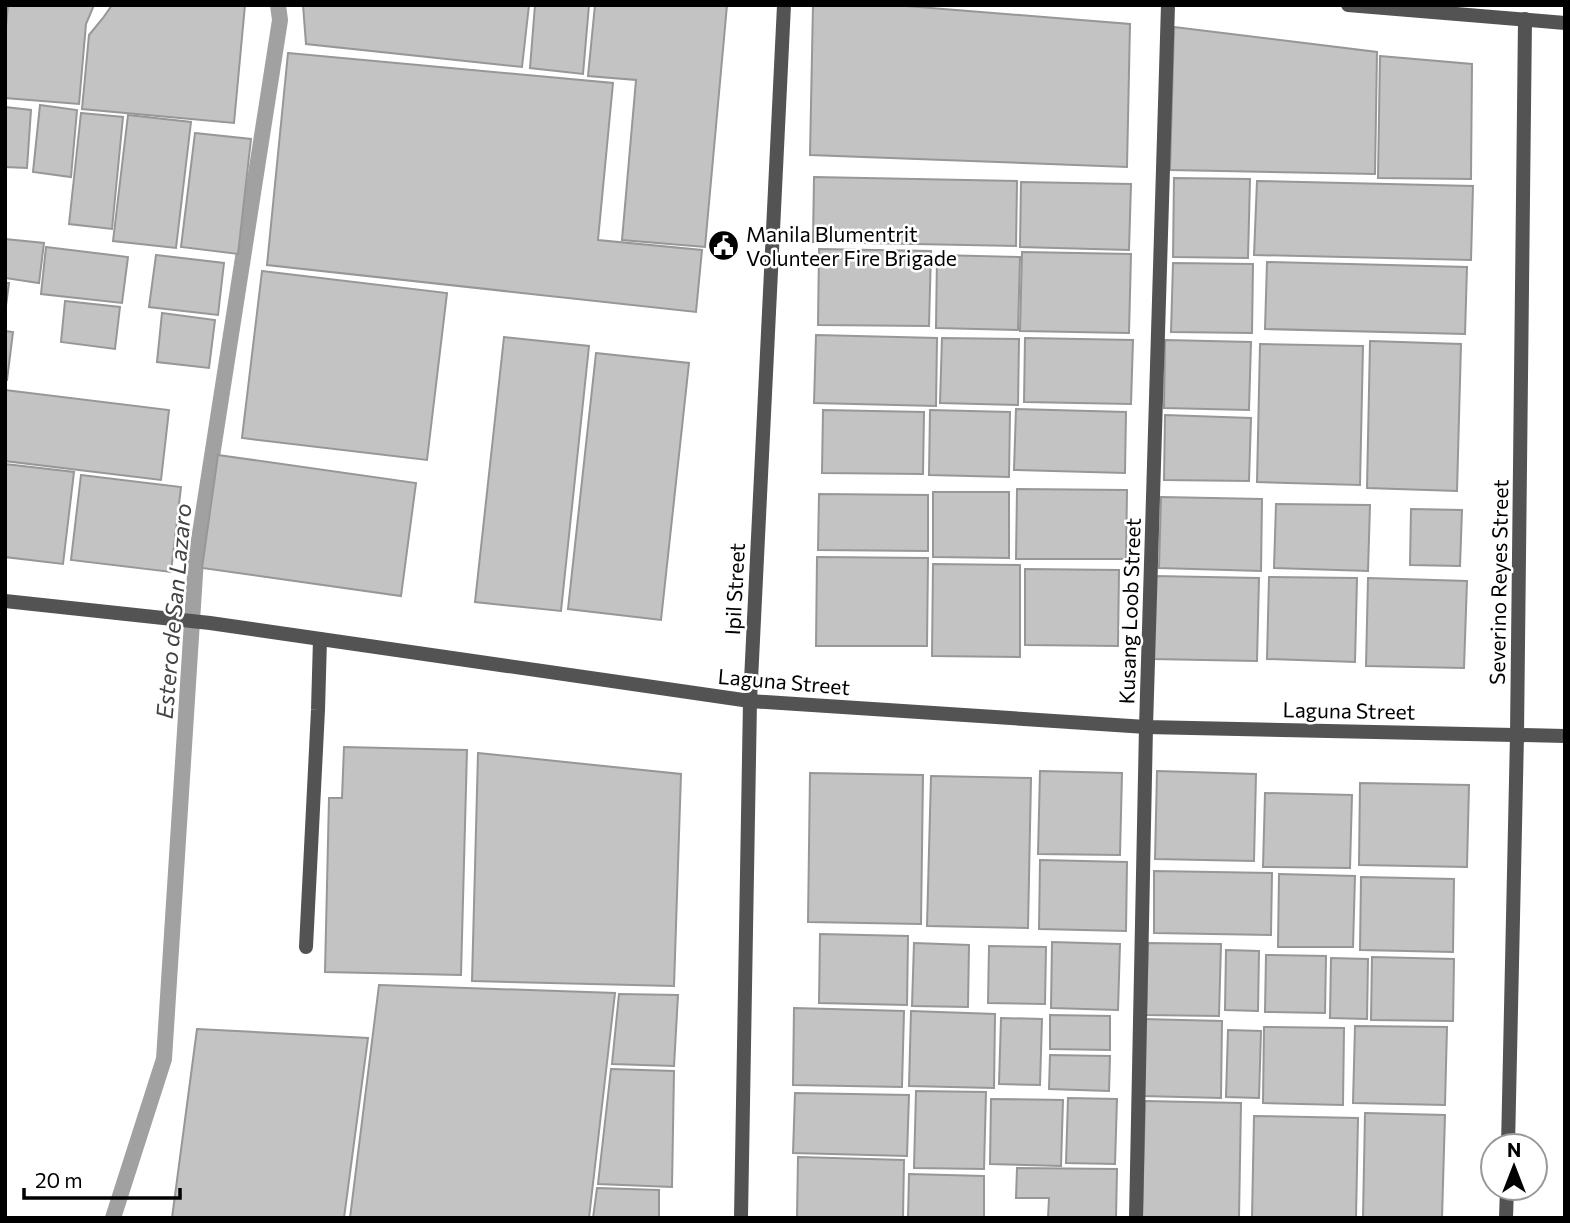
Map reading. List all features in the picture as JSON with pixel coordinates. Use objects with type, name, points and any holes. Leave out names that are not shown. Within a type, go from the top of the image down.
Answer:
[{"type":"street","name":"Ipil Street","points":[[741,1218],[750,701],[784,5]]},
{"type":"street","name":"Kusang Loob Street","points":[[1136,1218],[1146,727],[1168,5]]},
{"type":"street","points":[[1348,5],[1565,23]]},
{"type":"street","name":"Severino Reyes Street","points":[[1508,1132],[1517,735],[1525,19]]},
{"type":"street","name":"Laguna Street","points":[[5,601],[211,623],[750,701],[1146,727],[1565,736]]},
{"type":"street","points":[[306,947],[320,639]]},
{"type":"building","points":[[8,5],[94,5],[86,24],[79,104],[5,98]]},
{"type":"building","points":[[112,5],[245,5],[234,123],[82,109],[89,35]]},
{"type":"building","points":[[303,5],[529,5],[522,67],[306,44]]},
{"type":"building","points":[[535,5],[589,5],[583,74],[530,68]]},
{"type":"building","points":[[595,5],[727,5],[705,247],[622,240],[636,80],[588,76]]},
{"type":"building","points":[[813,5],[894,5],[1130,24],[1127,167],[810,155]]},
{"type":"building","points":[[1174,27],[1377,52],[1375,174],[1170,170]]},
{"type":"building","points":[[288,53],[613,83],[598,240],[702,250],[696,312],[267,265]]},
{"type":"building","points":[[1380,56],[1472,64],[1471,179],[1378,178]]},
{"type":"building","points":[[40,105],[77,110],[71,177],[33,172]]},
{"type":"building","points":[[5,107],[31,110],[27,168],[5,167]]},
{"type":"building","points":[[81,113],[123,117],[112,229],[69,224]]},
{"type":"building","points":[[128,115],[191,122],[176,248],[113,241]]},
{"type":"building","points":[[195,133],[251,139],[238,254],[181,247]]},
{"type":"building","points":[[814,177],[1017,181],[1016,246],[813,242]]},
{"type":"building","points":[[1174,178],[1250,179],[1248,258],[1173,257]]},
{"type":"building","points":[[1257,181],[1473,186],[1471,260],[1254,255]]},
{"type":"building","points":[[1021,182],[1131,184],[1129,250],[1020,247]]},
{"type":"building","points":[[5,239],[44,243],[39,283],[5,278]]},
{"type":"building","points":[[46,247],[128,257],[122,303],[41,294]]},
{"type":"building","points":[[819,249],[931,251],[929,326],[818,325]]},
{"type":"building","points":[[1022,252],[1131,254],[1129,333],[1020,331]]},
{"type":"building","points":[[156,255],[224,263],[218,315],[149,307]]},
{"type":"building","points":[[937,255],[1020,257],[1018,330],[936,328]]},
{"type":"building","points":[[1267,262],[1467,267],[1465,334],[1265,329]]},
{"type":"building","points":[[1173,263],[1253,264],[1252,333],[1171,332]]},
{"type":"building","points":[[262,271],[447,293],[427,460],[242,438]]},
{"type":"building","points":[[5,283],[9,283],[5,313]]},
{"type":"building","points":[[65,301],[120,307],[115,349],[61,342]]},
{"type":"building","points":[[162,313],[215,320],[209,368],[157,362]]},
{"type":"building","points":[[5,331],[13,332],[7,380],[5,380]]},
{"type":"building","points":[[816,335],[937,338],[936,406],[814,403]]},
{"type":"building","points":[[504,337],[589,346],[561,611],[475,602]]},
{"type":"building","points":[[942,338],[1019,339],[1018,405],[940,403]]},
{"type":"building","points":[[1025,338],[1133,340],[1131,404],[1024,402]]},
{"type":"building","points":[[1165,340],[1251,342],[1249,410],[1164,408]]},
{"type":"building","points":[[1370,341],[1461,344],[1457,491],[1367,488]]},
{"type":"building","points":[[1260,344],[1363,346],[1360,485],[1257,482]]},
{"type":"building","points":[[596,353],[689,363],[661,620],[568,609]]},
{"type":"building","points":[[5,390],[169,410],[161,480],[5,461]]},
{"type":"building","points":[[1016,409],[1126,412],[1125,473],[1014,470]]},
{"type":"building","points":[[823,410],[924,412],[923,474],[822,473]]},
{"type":"building","points":[[930,410],[1010,412],[1009,477],[929,475]]},
{"type":"building","points":[[1165,415],[1251,418],[1249,481],[1164,480]]},
{"type":"building","points":[[218,455],[416,483],[401,596],[202,568]]},
{"type":"building","points":[[5,464],[74,472],[63,564],[5,557]]},
{"type":"building","points":[[81,475],[181,487],[171,572],[71,560]]},
{"type":"building","points":[[1017,489],[1127,490],[1126,559],[1016,559]]},
{"type":"building","points":[[933,492],[1009,492],[1009,558],[933,557]]},
{"type":"building","points":[[819,494],[928,495],[928,551],[818,550]]},
{"type":"building","points":[[1161,497],[1262,499],[1261,571],[1159,568]]},
{"type":"building","points":[[1276,504],[1370,505],[1368,571],[1274,568]]},
{"type":"building","points":[[1411,509],[1462,510],[1460,566],[1410,565]]},
{"type":"building","points":[[817,557],[928,558],[927,646],[816,646]]},
{"type":"building","points":[[933,564],[1020,565],[1020,657],[932,656]]},
{"type":"building","points":[[1025,569],[1119,570],[1118,646],[1025,645]]},
{"type":"building","points":[[1154,576],[1259,578],[1257,661],[1152,659]]},
{"type":"building","points":[[1269,577],[1357,578],[1355,662],[1267,659]]},
{"type":"building","points":[[1368,578],[1467,581],[1464,668],[1366,666]]},
{"type":"building","points":[[344,747],[467,750],[461,975],[325,972],[329,798],[342,798]]},
{"type":"building","points":[[478,753],[681,774],[674,986],[472,981]]},
{"type":"building","points":[[1040,771],[1122,773],[1120,855],[1038,854]]},
{"type":"building","points":[[1157,771],[1256,774],[1254,861],[1155,859]]},
{"type":"building","points":[[810,773],[923,775],[921,924],[808,922]]},
{"type":"building","points":[[931,776],[1031,778],[1028,928],[927,926]]},
{"type":"building","points":[[1360,783],[1469,785],[1467,867],[1359,865]]},
{"type":"building","points":[[1265,793],[1352,795],[1350,868],[1263,867]]},
{"type":"building","points":[[1040,860],[1127,862],[1126,931],[1039,929]]},
{"type":"building","points":[[1154,871],[1272,873],[1271,935],[1154,933]]},
{"type":"building","points":[[1279,874],[1355,876],[1353,947],[1278,947]]},
{"type":"building","points":[[1361,877],[1454,879],[1453,952],[1360,950]]},
{"type":"building","points":[[820,934],[908,936],[907,1005],[819,1003]]},
{"type":"building","points":[[1052,942],[1120,944],[1118,1010],[1051,1008]]},
{"type":"building","points":[[914,943],[969,945],[968,1007],[912,1006]]},
{"type":"building","points":[[1148,943],[1221,944],[1219,1016],[1146,1015]]},
{"type":"building","points":[[989,946],[1046,947],[1045,1004],[988,1003]]},
{"type":"building","points":[[1226,950],[1259,951],[1258,1011],[1225,1010]]},
{"type":"building","points":[[1266,955],[1326,956],[1325,1013],[1265,1012]]},
{"type":"building","points":[[1372,957],[1454,959],[1453,1021],[1371,1020]]},
{"type":"building","points":[[1331,958],[1368,959],[1367,1019],[1330,1018]]},
{"type":"building","points":[[379,985],[615,993],[589,1218],[350,1218]]},
{"type":"building","points":[[619,994],[678,995],[674,1066],[612,1064]]},
{"type":"building","points":[[794,1008],[904,1011],[902,1087],[793,1085]]},
{"type":"building","points":[[911,1011],[995,1014],[994,1088],[909,1086]]},
{"type":"building","points":[[1050,1015],[1110,1016],[1110,1050],[1050,1049]]},
{"type":"building","points":[[1001,1018],[1042,1019],[1040,1085],[999,1084]]},
{"type":"building","points":[[1143,1019],[1222,1021],[1221,1098],[1142,1096]]},
{"type":"building","points":[[1355,1026],[1447,1027],[1445,1105],[1353,1103]]},
{"type":"building","points":[[1264,1027],[1344,1028],[1343,1105],[1263,1103]]},
{"type":"building","points":[[197,1029],[368,1038],[344,1218],[172,1218]]},
{"type":"building","points":[[1228,1030],[1261,1031],[1259,1098],[1226,1097]]},
{"type":"building","points":[[1050,1055],[1110,1056],[1109,1091],[1049,1089]]},
{"type":"building","points":[[611,1069],[674,1071],[672,1187],[598,1184]]},
{"type":"building","points":[[916,1091],[986,1092],[984,1169],[914,1168]]},
{"type":"building","points":[[795,1093],[909,1095],[907,1156],[793,1153]]},
{"type":"building","points":[[1068,1098],[1117,1099],[1115,1164],[1066,1163]]},
{"type":"building","points":[[991,1099],[1063,1100],[1061,1166],[990,1164]]},
{"type":"building","points":[[1145,1101],[1241,1103],[1239,1218],[1142,1218]]},
{"type":"building","points":[[1365,1113],[1445,1115],[1442,1218],[1363,1218]]},
{"type":"building","points":[[1254,1116],[1358,1118],[1356,1218],[1252,1218]]},
{"type":"building","points":[[798,1157],[904,1160],[903,1218],[797,1218]]},
{"type":"building","points":[[1017,1168],[1117,1169],[1116,1218],[1048,1218],[1049,1198],[1016,1198]]},
{"type":"building","points":[[909,1174],[984,1176],[984,1218],[908,1218]]},
{"type":"building","points":[[597,1188],[659,1190],[659,1218],[593,1218]]},
{"type":"waterway","name":"Estero de San Lazaro","points":[[113,1218],[164,1059],[196,559],[280,20],[278,5]]},
{"type":"place","name":"Manila Blumentrit Volunteer Fire Brigade","points":[[723,245]]}]
